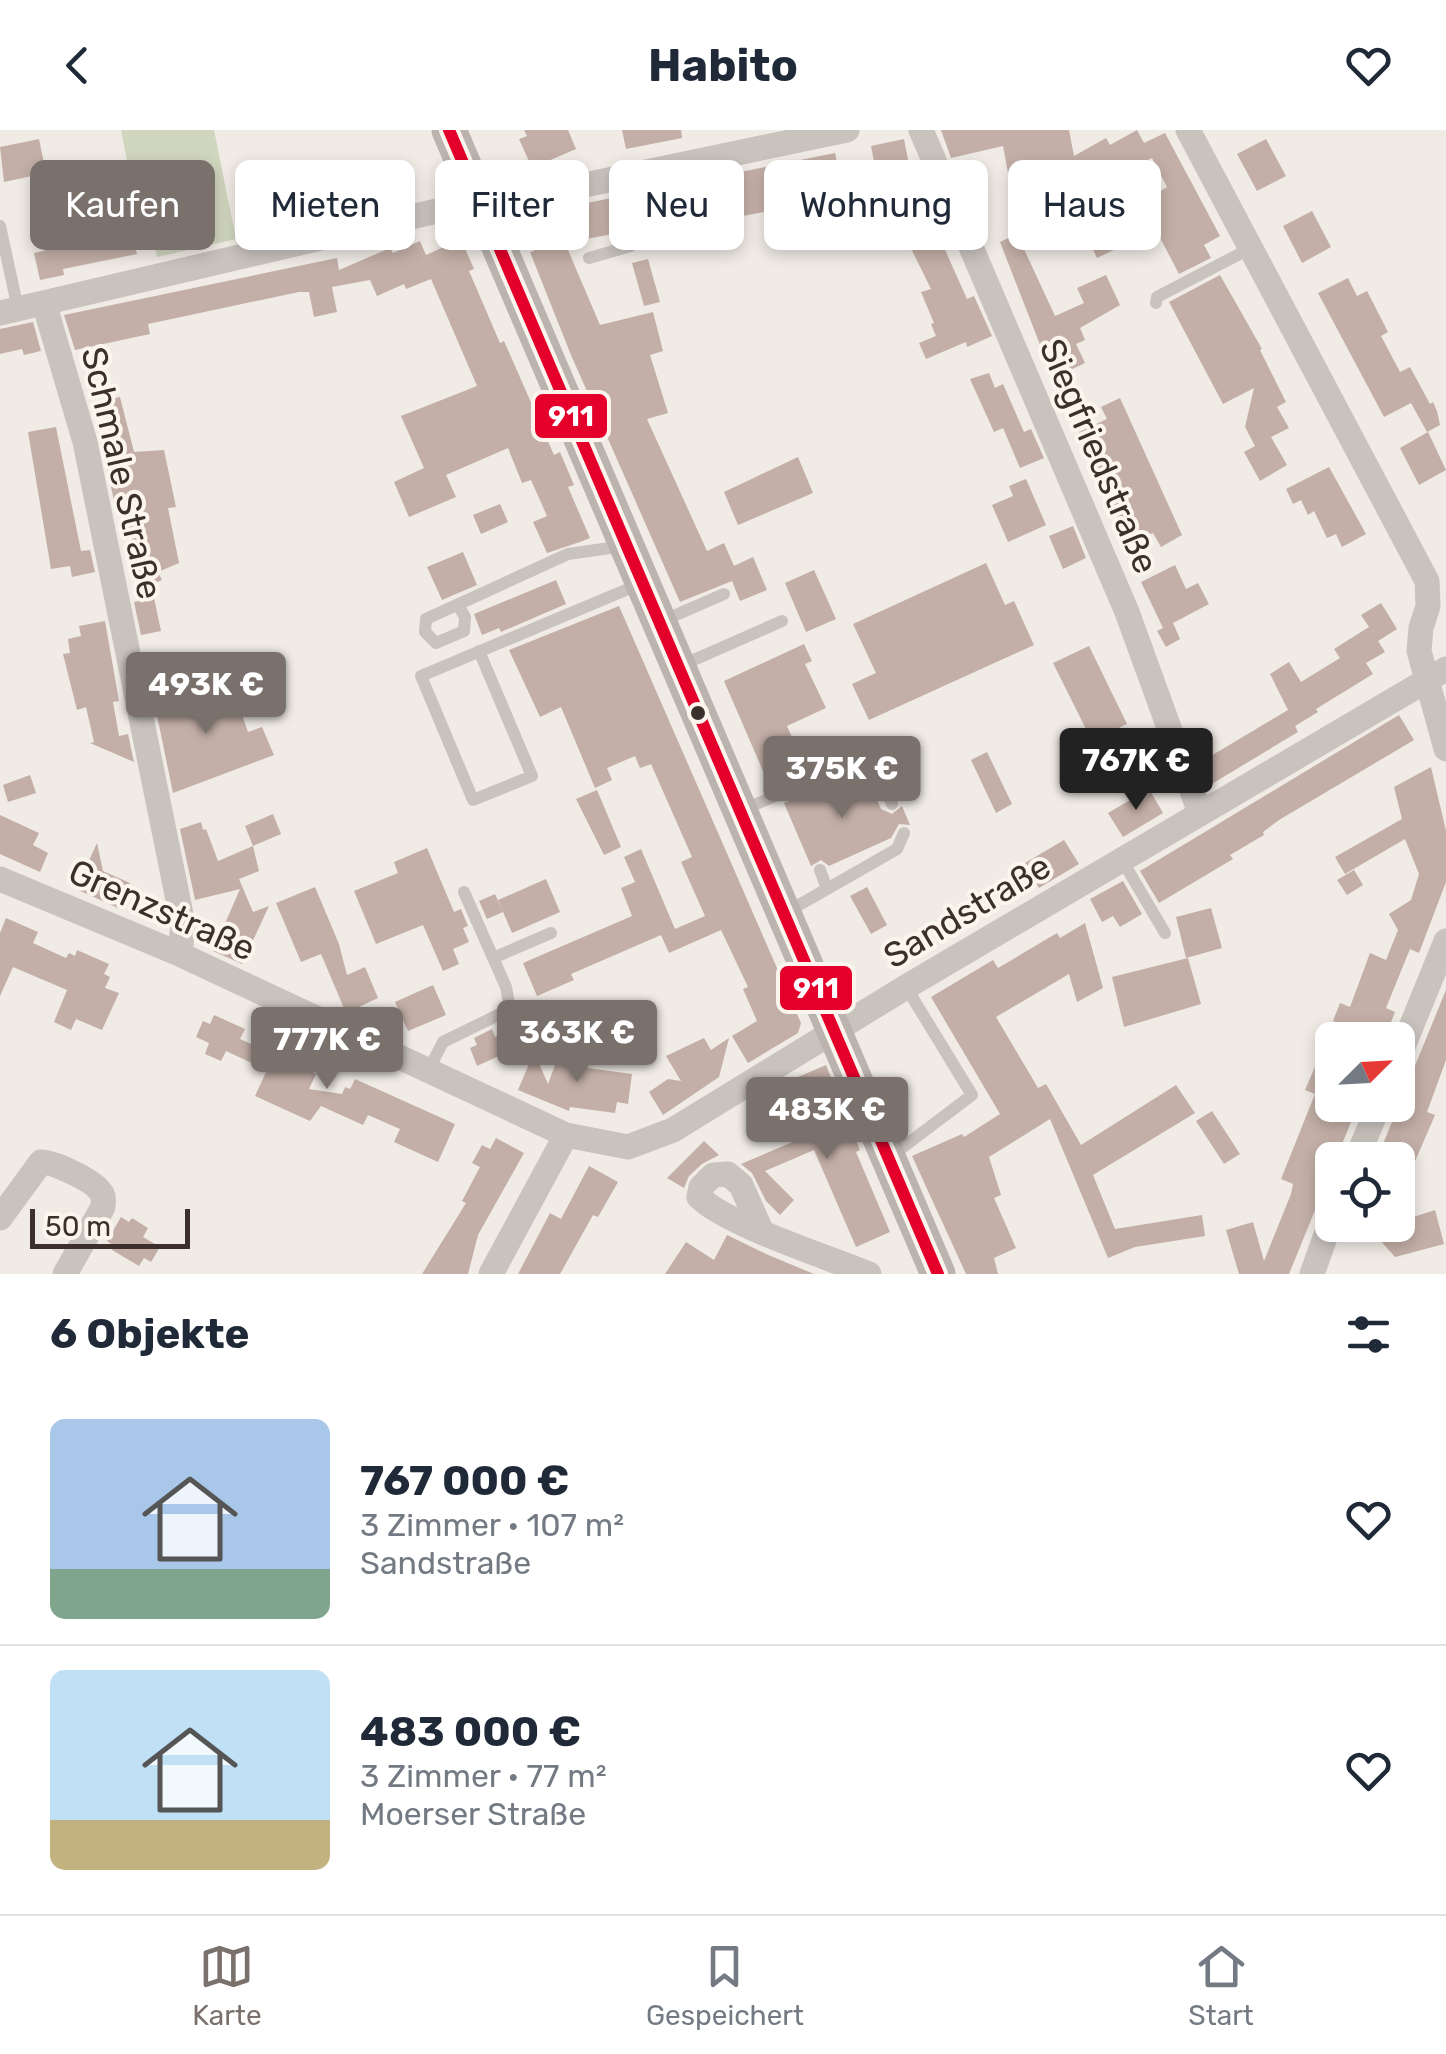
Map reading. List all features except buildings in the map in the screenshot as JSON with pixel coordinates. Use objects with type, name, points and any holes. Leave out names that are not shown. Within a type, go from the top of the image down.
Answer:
[{"type":"main road","points":[[449,130],[462,160]]},
{"type":"main road","points":[[501,250],[934,1273]]},
{"type":"street","points":[[704,160],[847,130]]},
{"type":"street","name":"Siegfriedstraße","points":[[921,130],[1128,612],[1200,814]]},
{"type":"street","points":[[1188,130],[1436,575],[1421,628],[1419,652],[1436,674],[1446,749]]},
{"type":"street","points":[[9,311],[435,211]]},
{"type":"street","name":"Schmale Straße","points":[[44,303],[85,442],[183,924],[180,954]]},
{"type":"street","name":"Sandstraße","points":[[834,1032],[1436,674]]},
{"type":"street","name":"Grenzstraße","points":[[0,878],[180,954],[566,1136],[628,1147],[673,1130],[834,1032]]},
{"type":"street","points":[[1413,1022],[1446,941]]},
{"type":"street","points":[[491,1274],[566,1136]]},
{"type":"street","points":[[0,1218],[41,1162],[52,1162],[98,1188],[104,1196],[103,1207],[65,1274]]},
{"type":"street","points":[[761,1230],[870,1274]]},
{"type":"street","points":[[1312,1274],[1323,1242]]},
{"type":"lane","points":[[0,226],[9,311]]},
{"type":"lane","points":[[1156,303],[1157,296],[1251,248]]},
{"type":"lane","points":[[589,258],[623,250]]},
{"type":"lane","points":[[458,604],[568,554],[626,546]]},
{"type":"lane","points":[[479,652],[532,776],[474,800],[420,676],[643,583]]},
{"type":"lane","points":[[659,622],[724,594]]},
{"type":"lane","points":[[678,666],[782,621]]},
{"type":"lane","points":[[740,811],[806,791],[870,756],[892,804]]},
{"type":"lane","points":[[783,914],[844,878],[860,860],[897,849],[904,832]]},
{"type":"lane","points":[[1122,860],[1165,933]]},
{"type":"lane","points":[[837,863],[844,878]]},
{"type":"lane","points":[[820,870],[828,889]]},
{"type":"lane","points":[[428,1071],[442,1042],[504,1012],[509,1003],[506,986],[464,892]]},
{"type":"lane","points":[[494,958],[551,933]]},
{"type":"lane","points":[[888,1158],[972,1095],[906,988]]},
{"type":"green space","points":[[121,130],[214,130],[235,239],[215,244],[215,160],[127,160]]},
{"type":"green space","points":[[156,250],[188,250],[157,257]]},
{"type":"transit line","name":"911","points":[[449,130],[938,1274]]}]
